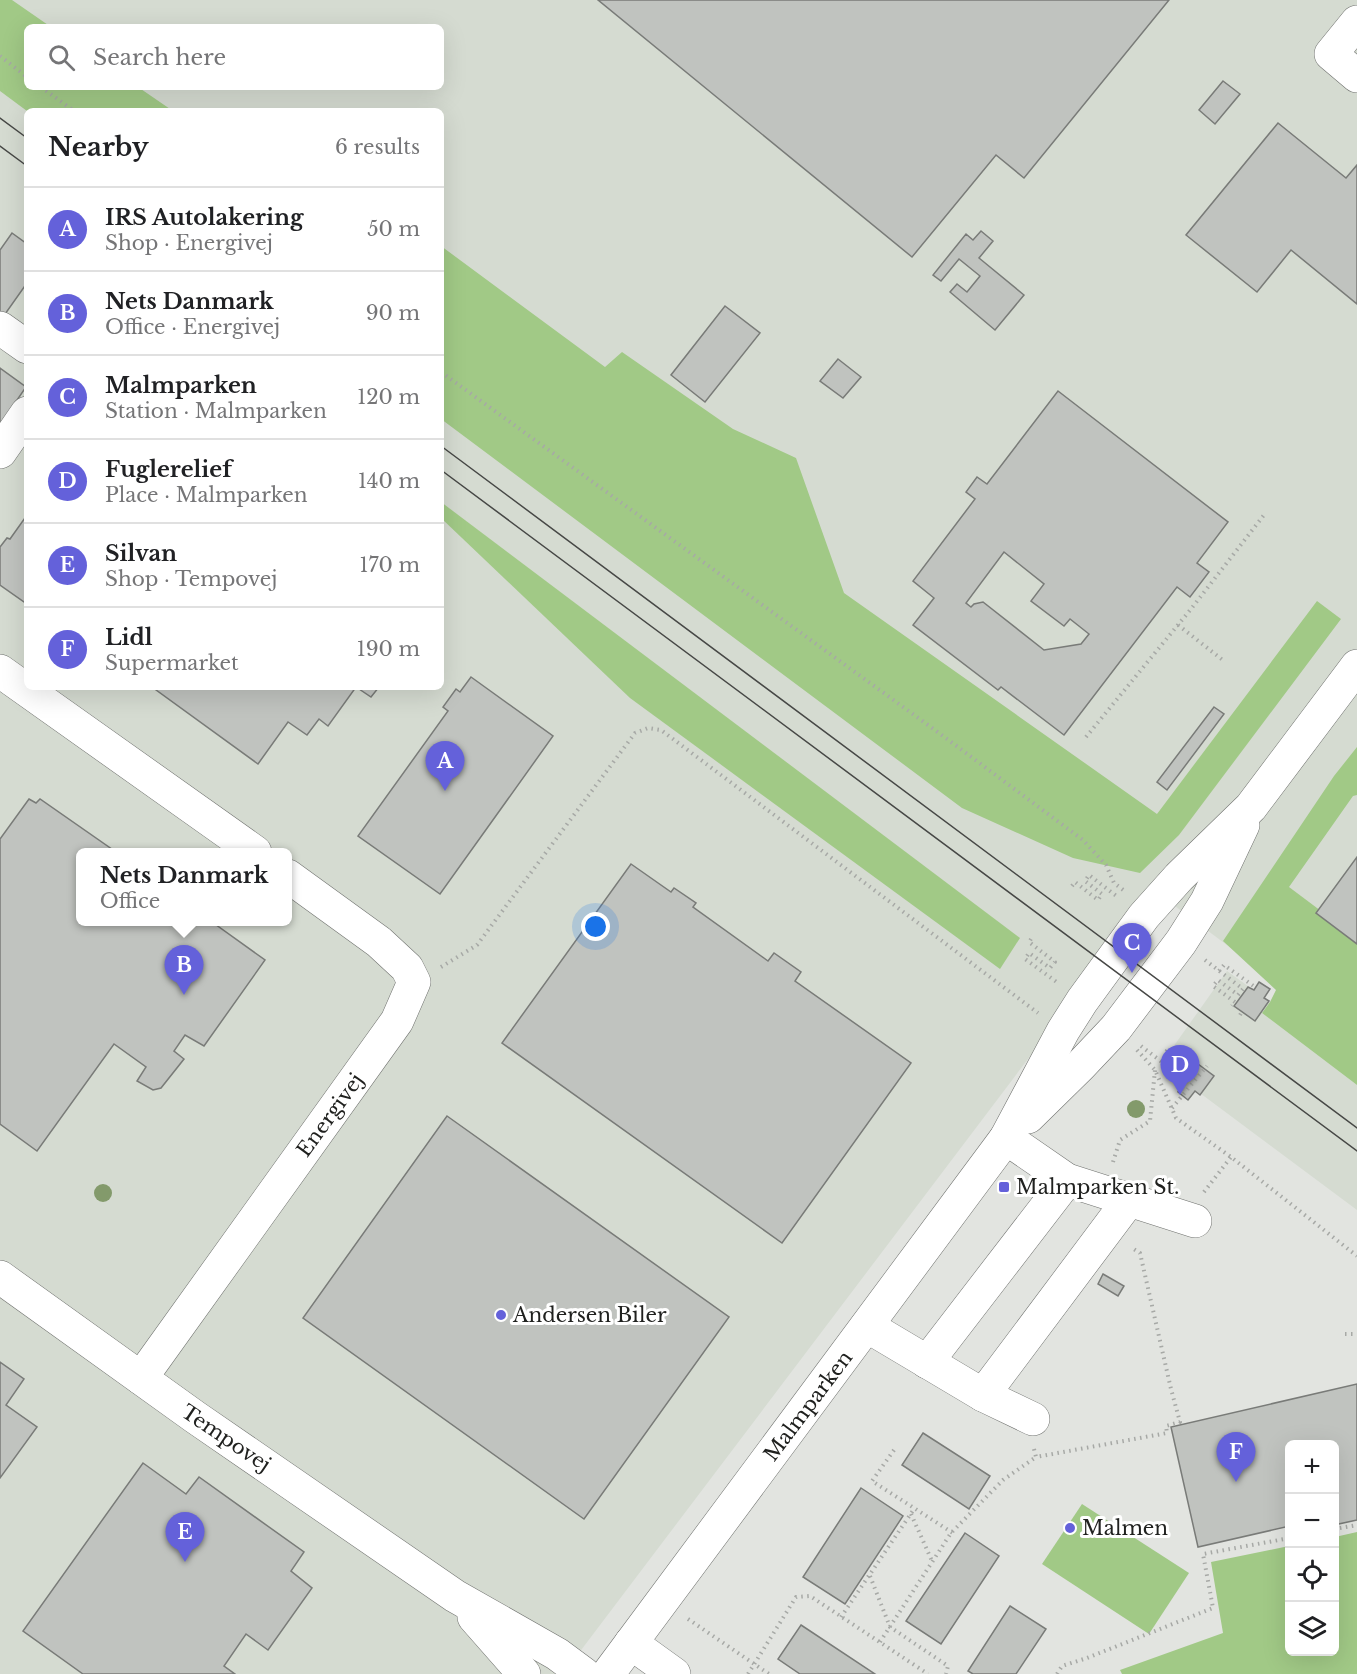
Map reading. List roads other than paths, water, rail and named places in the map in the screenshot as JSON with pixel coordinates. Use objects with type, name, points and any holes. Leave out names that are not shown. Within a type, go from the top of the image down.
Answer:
[{"type":"street","points":[[1357,22],[1331,54],[1357,76]]},
{"type":"street","points":[[0,327],[24,345]]},
{"type":"street","points":[[0,452],[24,417]]},
{"type":"street","name":"Malmparken","points":[[608,1674],[1006,1138],[1063,1031],[1082,1001],[1150,909],[1179,877],[1251,807],[1357,666]]},
{"type":"street","points":[[0,671],[24,688]]},
{"type":"street","points":[[27,690],[249,848]]},
{"type":"street","name":"Malmparken","points":[[1006,1138],[1082,1065],[1116,1028],[1180,942],[1207,901],[1251,807]]},
{"type":"street","name":"Energivej","points":[[141,1378],[397,1021],[414,982],[406,968],[379,942],[292,879]]},
{"type":"street","points":[[1006,1138],[1067,1180],[1195,1221]]},
{"type":"street","points":[[927,1362],[1067,1180]]},
{"type":"street","points":[[983,1395],[1129,1200]]},
{"type":"street","name":"Tempovej","points":[[0,1277],[455,1596],[557,1654],[584,1674]]},
{"type":"street","points":[[867,1326],[983,1395],[1033,1430]]},
{"type":"street","name":"Tempovej","points":[[455,1596],[525,1674]]},
{"type":"street","points":[[631,1644],[674,1674]]},
{"type":"tram line","points":[[0,118],[24,136]]},
{"type":"tram line","points":[[0,146],[24,164]]},
{"type":"tram line","points":[[444,448],[1357,1128]]},
{"type":"tram line","points":[[444,472],[1357,1151]]},
{"type":"place","name":"IRS Autolakering","points":[[445,791]]},
{"type":"place","name":"Malmparken","points":[[1132,973]]},
{"type":"place","name":"Nets Danmark","points":[[184,995]]},
{"type":"place","name":"Fuglerelief","points":[[1180,1095]]},
{"type":"place","name":"Malmparken St.","points":[[1004,1187]]},
{"type":"place","name":"Andersen Biler","points":[[501,1315]]},
{"type":"place","name":"Lidl","points":[[1236,1482]]},
{"type":"place","name":"Malmen","points":[[1070,1528]]},
{"type":"place","name":"Silvan","points":[[185,1562]]}]
